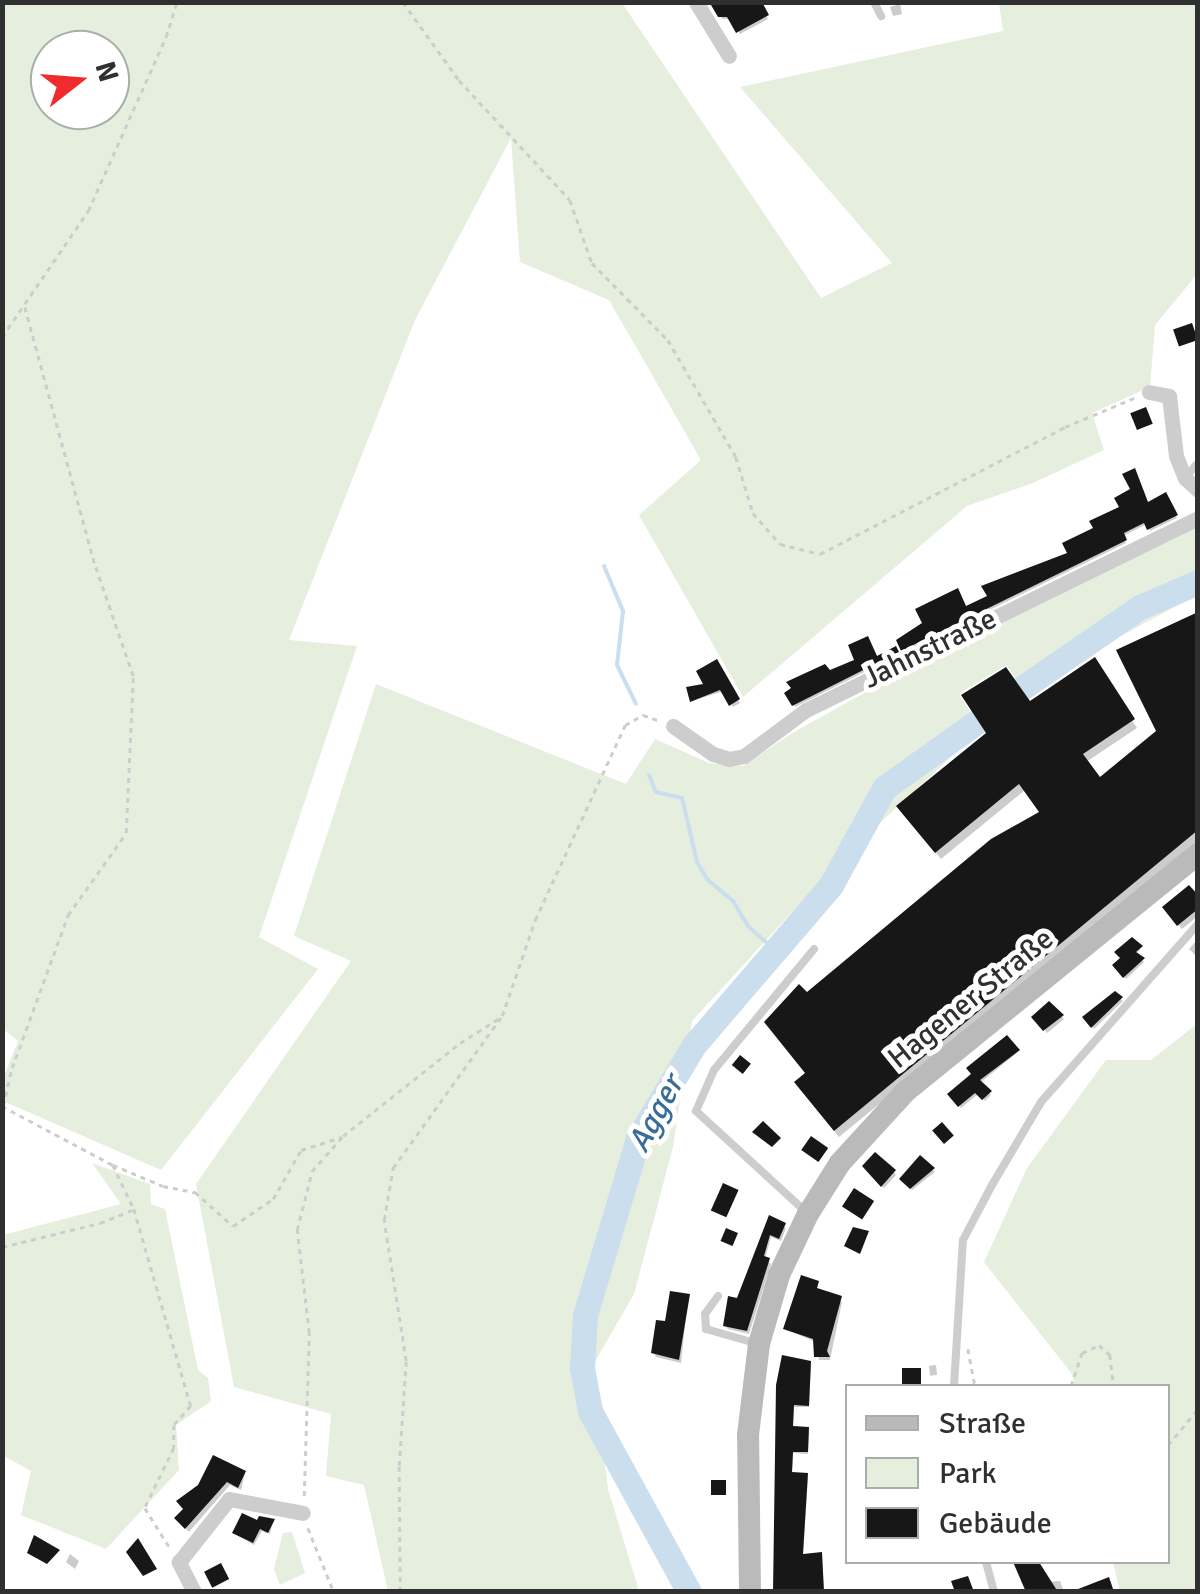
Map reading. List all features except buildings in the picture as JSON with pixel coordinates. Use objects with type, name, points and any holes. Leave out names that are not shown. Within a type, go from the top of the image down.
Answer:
[{"type":"main road","name":"Hagener Straße","points":[[750,1592],[743,1434],[759,1344],[779,1275],[808,1214],[840,1164],[904,1092],[1198,854]]},
{"type":"street","points":[[696,2],[728,56]]},
{"type":"street","points":[[1149,392],[1169,396],[1176,456],[1185,478],[1198,490]]},
{"type":"street","name":"Jahnstraße","points":[[673,726],[713,754],[729,759],[744,756],[806,710],[1198,518]]},
{"type":"street","points":[[194,1592],[179,1562],[230,1499],[302,1513]]},
{"type":"lane","points":[[874,2],[881,16]]},
{"type":"lane","points":[[1185,478],[1196,465]]},
{"type":"lane","points":[[954,1384],[964,1240],[992,1184],[1040,1102],[1198,924]]},
{"type":"lane","points":[[808,1214],[696,1111],[714,1070],[814,949]]},
{"type":"lane","points":[[718,1296],[704,1314],[706,1329],[759,1344]]},
{"type":"lane","points":[[987,1564],[994,1592]]},
{"type":"path","points":[[2,337],[88,211],[166,37],[177,2]]},
{"type":"path","points":[[403,2],[460,80],[570,200],[592,263],[668,340],[736,457],[753,513],[780,544],[820,554],[1065,427],[1149,392]]},
{"type":"path","points":[[24,306],[94,562],[133,676],[126,833],[68,916],[12,1068],[3,1106],[112,1165],[163,1186],[195,1192],[233,1226],[273,1199],[301,1150],[343,1136]]},
{"type":"path","points":[[400,1592],[399,1466],[406,1361],[384,1220],[393,1168],[502,1016],[535,920],[625,725],[643,714],[673,726]]},
{"type":"path","points":[[334,1592],[302,1513],[309,1332],[298,1230],[312,1171],[343,1136],[460,1043],[502,1016]]},
{"type":"path","points":[[112,1165],[134,1209],[153,1286],[192,1406],[174,1425],[174,1448],[145,1508],[179,1562]]},
{"type":"path","points":[[2,1246],[100,1223],[134,1209]]},
{"type":"path","points":[[1072,1384],[1082,1354],[1099,1344],[1110,1355],[1114,1384]]},
{"type":"path","points":[[1170,1442],[1198,1410]]},
{"type":"green space","points":[[3,3],[622,3],[821,298],[892,263],[740,87],[1003,31],[999,3],[1197,3],[1197,274],[1155,325],[1150,387],[1092,413],[1104,450],[1033,483],[967,506],[743,697],[639,515],[701,460],[609,300],[520,262],[511,138],[415,320],[289,640],[357,646],[259,937],[318,969],[161,1170],[3,1101],[3,1079],[18,1041],[2,1028]]},
{"type":"green space","points":[[1197,523],[1197,595],[1104,645],[1028,694],[1006,665],[959,694],[981,729],[838,862],[692,1021],[673,1147],[634,1294],[593,1365],[608,1489],[639,1591],[388,1591],[364,1485],[326,1476],[331,1414],[234,1387],[196,1184],[351,961],[294,936],[376,684],[626,784],[655,739],[709,763],[743,766],[794,732],[929,657]]},
{"type":"green space","points":[[1197,1024],[1197,1591],[1120,1591],[1113,1564],[1170,1564],[1170,1384],[1074,1384],[1072,1374],[984,1262],[1027,1168],[1106,1060],[1151,1060]]},
{"type":"green space","points":[[92,1163],[150,1184],[151,1204],[165,1209],[198,1370],[208,1378],[211,1401],[176,1425],[179,1470],[106,1549],[21,1515],[31,1471],[2,1455],[3,1235],[121,1204]]},
{"type":"green space","points":[[292,1532],[305,1573],[280,1585],[274,1569],[283,1533]]},
{"type":"waterway","points":[[604,566],[623,611],[617,665],[636,704]]},
{"type":"waterway","name":"Agger","points":[[1022,688],[1140,607],[1198,582]]},
{"type":"waterway","name":"Agger","points":[[689,1592],[590,1411],[582,1368],[585,1315],[638,1138],[694,1045],[831,885],[884,788],[978,721]]},
{"type":"waterway","points":[[649,775],[656,792],[682,798],[697,862],[708,880],[733,901],[748,926],[768,944],[766,961]]}]
